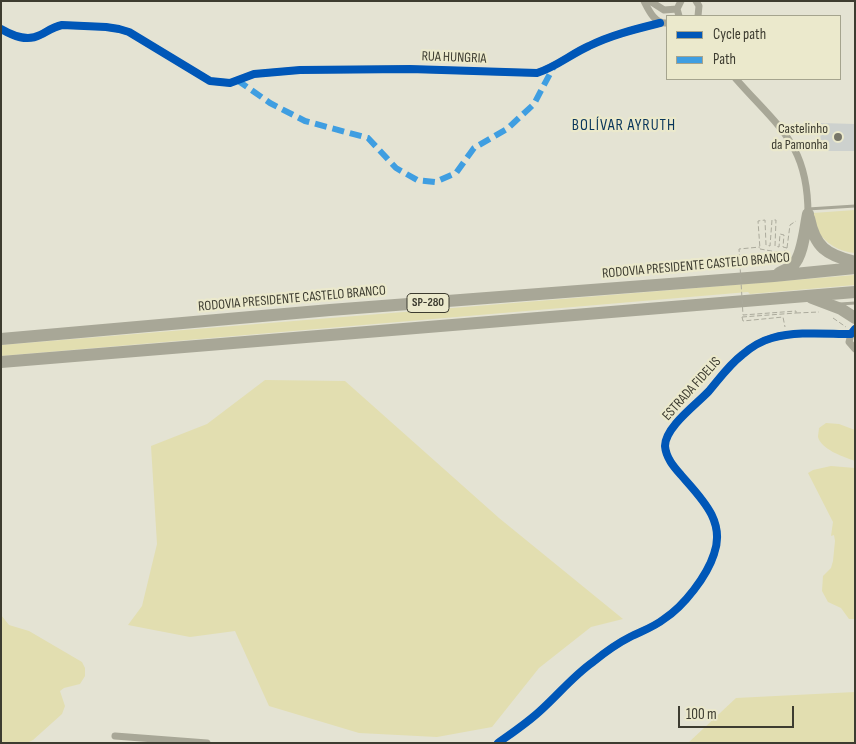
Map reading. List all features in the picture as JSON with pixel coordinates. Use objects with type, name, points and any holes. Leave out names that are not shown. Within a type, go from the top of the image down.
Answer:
[{"type":"highway","points":[[808,212],[812,232],[819,245],[832,255],[855,262]]},
{"type":"highway","points":[[774,276],[790,268],[797,261],[808,212]]},
{"type":"highway","name":"RODOVIA PRESIDENTE CASTELO BRANCO","points":[[1,339],[330,310],[774,276],[855,268]]},
{"type":"highway","name":"SP-280","points":[[1,362],[855,292]]},
{"type":"highway","points":[[807,297],[827,310],[842,309],[855,318]]},
{"type":"street","points":[[644,1],[653,17],[664,23]]},
{"type":"street","points":[[650,1],[664,10],[678,13],[681,1]]},
{"type":"street","points":[[696,1],[700,6],[698,15]]},
{"type":"street","name":"RUA HUNGRIA","points":[[1,29],[9,34],[29,39],[40,35],[54,26],[62,25],[119,29],[138,37],[210,81],[230,82],[254,74],[300,70],[410,69],[537,73],[554,66],[592,44],[637,29],[664,23]]},
{"type":"street","points":[[737,80],[782,130],[796,149],[804,174],[808,212]]},
{"type":"street","points":[[853,332],[849,342],[855,349]]},
{"type":"street","name":"ESTRADA FIDELIS","points":[[498,743],[524,725],[593,661],[628,638],[664,619],[685,601],[714,555],[718,540],[711,512],[671,464],[665,446],[667,437],[677,423],[732,364],[744,353],[761,342],[771,338],[787,336],[853,332]]},
{"type":"street","points":[[115,736],[207,743]]},
{"type":"lane","points":[[808,212],[855,206]]},
{"type":"lane","points":[[827,310],[855,303]]},
{"type":"path","points":[[796,313],[796,311],[743,314],[738,248],[760,247],[760,249],[782,253],[787,248],[790,225],[808,212]]},
{"type":"path","points":[[760,247],[758,221],[765,220],[766,246],[770,246],[772,220],[776,220],[775,246],[779,247],[780,234],[784,235],[783,247],[787,248]]},
{"type":"path","points":[[787,336],[783,317],[743,321],[742,318],[827,310],[853,332]]},
{"type":"shaded area","points":[[855,210],[855,253],[838,249],[820,235],[814,222],[813,213]]},
{"type":"shaded area","points":[[855,275],[855,285],[750,294],[748,292],[1,356],[1,345]]},
{"type":"shaded area","points":[[265,380],[345,381],[499,518],[623,619],[591,627],[539,668],[492,727],[437,737],[359,733],[269,706],[235,631],[190,637],[128,625],[142,606],[157,544],[151,446],[207,424]]},
{"type":"shaded area","points":[[826,423],[839,424],[855,430],[855,462],[833,452],[820,441],[818,437],[819,428]]},
{"type":"shaded area","points":[[831,466],[855,468],[855,619],[849,619],[841,608],[828,602],[822,591],[823,576],[831,568],[833,561],[835,541],[834,535],[831,536],[833,522],[808,473]]},
{"type":"shaded area","points":[[1,615],[9,625],[29,631],[82,662],[85,668],[85,676],[80,684],[64,688],[60,691],[65,706],[62,714],[29,742],[1,743]]},
{"type":"shaded area","points":[[855,692],[855,743],[688,743],[736,698]]},
{"type":"building","name":"Castelinho da Pamonha","points":[[821,123],[855,124],[855,151],[820,151]]},
{"type":"marked path","points":[[237,80],[270,103],[305,121],[368,138],[396,168],[417,180],[435,182],[456,173],[474,148],[507,129],[534,104],[554,66]]},
{"type":"cycle path","points":[[1,29],[15,36],[25,38],[35,37],[62,25],[119,29],[129,32],[210,81],[230,83],[254,74],[300,70],[410,69],[537,73],[597,42],[660,23]]},
{"type":"cycle path","points":[[498,743],[547,705],[579,673],[602,655],[625,639],[656,624],[672,613],[687,599],[706,572],[711,563],[717,542],[717,531],[714,521],[703,501],[673,465],[665,446],[670,431],[682,416],[709,391],[733,363],[760,343],[791,334],[851,334],[855,329]]},
{"type":"place","name":"Castelinho da Pamonha","points":[[838,137]]},
{"type":"district","name":"BOLÍVAR AYRUTH","points":[[624,126]]}]
